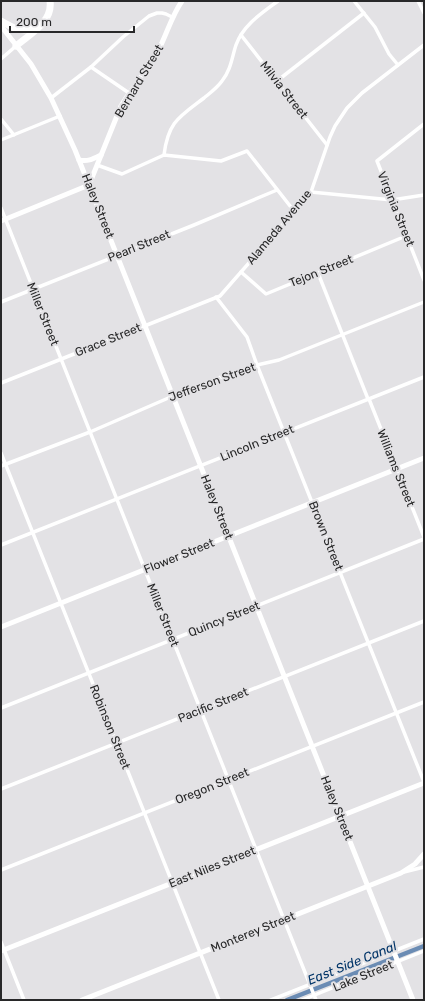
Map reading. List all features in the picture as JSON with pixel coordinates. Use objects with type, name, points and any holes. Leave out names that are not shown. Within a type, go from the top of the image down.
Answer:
[{"type":"highway","points":[[16,46],[41,25],[49,15],[51,9],[50,1]]},
{"type":"highway","points":[[1,21],[13,28],[22,30],[29,30],[41,25]]},
{"type":"main road","name":"Bernard Street","points":[[89,185],[121,106],[158,51],[172,17],[182,1]]},
{"type":"main road","name":"Haley Street","points":[[1,26],[31,64],[51,98],[79,160],[413,1000]]},
{"type":"main road","points":[[79,160],[89,161],[101,155]]},
{"type":"main road","points":[[3,220],[89,185]]},
{"type":"main road","name":"Flower Street","points":[[1,627],[424,458]]},
{"type":"main road","name":"East Niles Street","points":[[3,950],[424,782]]},
{"type":"main road","points":[[401,873],[415,864],[424,854]]},
{"type":"main road","name":"Monterey Street","points":[[82,1000],[401,873]]},
{"type":"street","points":[[164,155],[168,136],[174,124],[183,114],[215,89],[225,77],[232,64],[236,44],[241,35],[249,24],[278,1]]},
{"type":"street","points":[[354,1],[375,27],[389,54],[398,65]]},
{"type":"street","points":[[418,1],[424,13]]},
{"type":"street","points":[[51,98],[91,67],[123,37],[149,16],[162,13],[172,17]]},
{"type":"street","points":[[277,81],[364,13]]},
{"type":"street","name":"Milvia Street","points":[[241,35],[327,144]]},
{"type":"street","name":"Alameda Avenue","points":[[216,297],[220,296],[311,192],[327,144],[335,126],[350,104],[424,45]]},
{"type":"street","points":[[1,59],[16,46]]},
{"type":"street","points":[[91,67],[129,93]]},
{"type":"street","points":[[1,140],[60,116]]},
{"type":"street","points":[[1,119],[14,135]]},
{"type":"street","name":"Virginia Street","points":[[424,124],[377,161],[424,280]]},
{"type":"street","points":[[98,165],[122,174],[164,155],[221,161],[247,151],[294,211]]},
{"type":"street","name":"Pearl Street","points":[[1,302],[194,225],[277,190]]},
{"type":"street","points":[[311,192],[392,200],[424,195]]},
{"type":"street","name":"Miller Street","points":[[1,208],[3,220],[33,289],[316,1000]]},
{"type":"street","name":"Tejon Street","points":[[241,272],[266,294],[406,236]]},
{"type":"street","name":"Williams Street","points":[[318,273],[424,538]]},
{"type":"street","name":"Grace Street","points":[[1,383],[216,297]]},
{"type":"street","name":"Brown Street","points":[[216,297],[247,337],[424,782]]},
{"type":"street","name":"Jefferson Street","points":[[1,466],[90,432],[173,396],[229,374],[279,360],[424,302]]},
{"type":"street","name":"Lincoln Street","points":[[1,545],[424,377]]},
{"type":"street","name":"Robinson Street","points":[[1,453],[219,1000]]},
{"type":"street","name":"Quincy Street","points":[[1,708],[341,573],[424,538]]},
{"type":"street","name":"Pacific Street","points":[[1,788],[424,621]]},
{"type":"street","name":"Oregon Street","points":[[1,870],[424,702]]},
{"type":"street","name":"Monterey Street","points":[[401,873],[424,867]]},
{"type":"street","name":"Lake Street","points":[[271,1000],[424,939]]},
{"type":"street","points":[[1,942],[24,1000]]},
{"type":"street","name":"Lake Street","points":[[302,1000],[424,951]]},
{"type":"waterway","name":"East Side Canal","points":[[287,1000],[424,946]]}]
